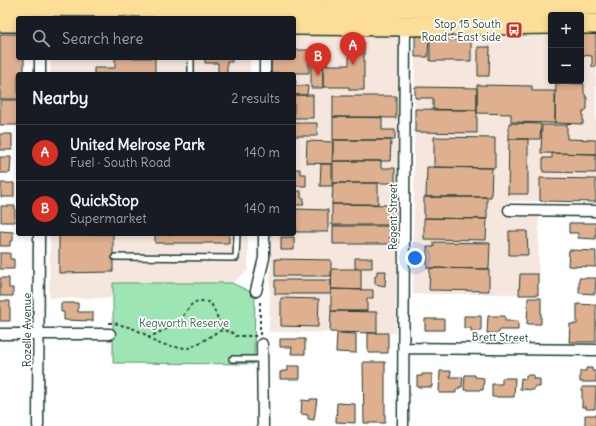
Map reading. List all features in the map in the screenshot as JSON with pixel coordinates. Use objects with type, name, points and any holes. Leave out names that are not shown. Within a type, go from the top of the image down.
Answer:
[{"type":"highway","points":[[0,6],[40,3],[295,11],[548,24]]},
{"type":"highway","points":[[295,11],[363,4],[405,17],[430,4],[596,5]]},
{"type":"highway","points":[[0,22],[16,22]]},
{"type":"highway","points":[[584,24],[596,24]]},
{"type":"street","name":"Regent Street","points":[[403,426],[405,17]]},
{"type":"street","points":[[40,60],[40,72]]},
{"type":"street","points":[[265,72],[266,60]]},
{"type":"street","points":[[509,210],[596,210]]},
{"type":"street","name":"Rozelle Avenue","points":[[38,426],[39,236]]},
{"type":"street","points":[[256,290],[264,258],[264,236]]},
{"type":"street","points":[[0,334],[110,334]]},
{"type":"street","points":[[262,344],[263,426]]},
{"type":"street","name":"Brett Street","points":[[404,348],[596,350]]},
{"type":"lane","points":[[191,60],[191,72]]},
{"type":"lane","points":[[116,257],[236,258],[237,236]]},
{"type":"lane","points":[[232,359],[262,359]]},
{"type":"path","points":[[106,323],[114,323],[132,328],[143,333],[156,343],[188,348],[203,342],[217,332],[223,330],[236,336],[260,336],[260,297],[256,290]]},
{"type":"path","points":[[148,338],[178,321],[192,303],[204,300],[211,303],[223,330]]},
{"type":"shaded area","points":[[296,34],[393,36],[397,38],[400,43],[396,333],[269,332],[271,236],[296,236],[296,72],[273,72],[273,60],[296,60]]},
{"type":"shaded area","points":[[415,34],[548,35],[548,84],[584,84],[584,35],[596,35],[596,201],[508,201],[508,215],[539,216],[538,294],[413,294]]},
{"type":"shaded area","points":[[51,60],[250,60],[250,72],[50,72]]},
{"type":"shaded area","points":[[50,236],[248,236],[248,270],[232,283],[113,283],[113,298],[49,298]]},
{"type":"green space","name":"Kegworth Reserve","points":[[113,283],[232,283],[255,294],[254,364],[113,363]]},
{"type":"building","points":[[584,33],[596,33],[596,67],[592,67],[592,56],[584,55]]},
{"type":"building","points":[[0,34],[16,34],[16,60],[24,60],[24,72],[16,72],[16,99],[0,99]]},
{"type":"building","points":[[415,36],[429,36],[428,57],[415,57]]},
{"type":"building","points":[[430,40],[471,40],[471,61],[430,61]]},
{"type":"building","points":[[349,43],[364,43],[364,90],[349,90],[349,87],[323,87],[323,65],[349,65]]},
{"type":"building","points":[[478,47],[490,47],[489,76],[478,76]]},
{"type":"building","points":[[296,50],[309,50],[309,73],[271,72],[271,60],[296,60]]},
{"type":"building","points":[[311,51],[327,51],[327,65],[323,65],[323,88],[311,88]]},
{"type":"building","points":[[115,60],[155,60],[155,72],[94,72],[94,68],[115,68]]},
{"type":"building","points":[[205,60],[232,60],[232,62],[227,62],[227,72],[218,72],[218,63],[205,63]]},
{"type":"building","points":[[556,84],[584,84],[584,93],[587,98],[587,109],[583,112],[583,124],[555,123]]},
{"type":"building","points":[[477,85],[532,86],[532,91],[555,91],[555,123],[511,122],[511,114],[477,113]]},
{"type":"building","points":[[296,86],[308,86],[307,95],[296,95]]},
{"type":"building","points":[[415,87],[477,88],[477,110],[433,110],[433,98],[415,98]]},
{"type":"building","points":[[296,95],[313,95],[313,118],[296,118]]},
{"type":"building","points":[[333,96],[396,96],[396,118],[333,117]]},
{"type":"building","points":[[0,100],[16,100],[16,125],[0,125]]},
{"type":"building","points":[[415,109],[477,110],[477,133],[415,132]]},
{"type":"building","points":[[333,117],[382,117],[382,130],[395,130],[395,140],[333,140]]},
{"type":"building","points":[[296,123],[317,123],[317,136],[296,136]]},
{"type":"building","points":[[509,123],[541,124],[540,139],[509,139]]},
{"type":"building","points":[[542,125],[567,125],[567,139],[596,140],[596,154],[541,153]]},
{"type":"building","points":[[0,134],[12,134],[12,150],[0,150]]},
{"type":"building","points":[[434,137],[495,138],[495,168],[434,167]]},
{"type":"building","points":[[509,139],[528,139],[528,194],[508,194]]},
{"type":"building","points":[[333,140],[391,140],[390,161],[333,161]]},
{"type":"building","points":[[307,141],[333,142],[332,164],[306,163]]},
{"type":"building","points":[[552,153],[596,154],[596,173],[543,172],[543,158],[552,158]]},
{"type":"building","points":[[0,157],[11,157],[10,173],[0,173]]},
{"type":"building","points":[[333,161],[381,161],[381,168],[395,168],[395,183],[333,183]]},
{"type":"building","points":[[321,164],[332,164],[332,186],[320,186]]},
{"type":"building","points":[[427,167],[492,168],[491,197],[426,197]]},
{"type":"building","points":[[296,169],[300,169],[300,174],[306,174],[306,186],[296,186]]},
{"type":"building","points":[[540,178],[596,179],[596,202],[540,201]]},
{"type":"building","points":[[1,183],[14,183],[14,197],[1,197]]},
{"type":"building","points":[[333,183],[378,183],[378,204],[332,204]]},
{"type":"building","points":[[296,191],[301,191],[301,198],[304,198],[303,205],[296,205]]},
{"type":"building","points":[[424,197],[487,197],[487,219],[424,218]]},
{"type":"building","points":[[332,204],[395,205],[395,225],[332,225]]},
{"type":"building","points":[[1,206],[15,206],[15,222],[1,222]]},
{"type":"building","points":[[296,209],[328,210],[328,232],[296,232]]},
{"type":"building","points":[[424,218],[487,219],[486,240],[424,239]]},
{"type":"building","points":[[569,223],[596,223],[596,239],[578,238],[578,233],[569,233]]},
{"type":"building","points":[[333,226],[390,226],[390,244],[333,244]]},
{"type":"building","points":[[0,231],[13,232],[13,241],[10,241],[10,246],[0,246]]},
{"type":"building","points":[[509,231],[527,231],[528,255],[509,255]]},
{"type":"building","points":[[59,236],[113,236],[113,272],[59,273]]},
{"type":"building","points":[[155,236],[229,236],[229,243],[155,243]]},
{"type":"building","points":[[281,237],[294,237],[294,250],[281,250]]},
{"type":"building","points":[[434,242],[490,243],[489,269],[427,268],[427,247],[434,247]]},
{"type":"building","points":[[569,250],[596,251],[596,267],[568,266]]},
{"type":"building","points":[[0,253],[10,253],[10,259],[14,259],[14,269],[0,269]]},
{"type":"building","points":[[355,258],[372,258],[372,268],[355,268]]},
{"type":"building","points":[[275,259],[331,260],[331,276],[275,276]]},
{"type":"building","points":[[430,268],[489,269],[489,291],[429,290]]},
{"type":"building","points":[[332,269],[361,269],[361,290],[331,289]]},
{"type":"building","points":[[377,271],[386,271],[385,286],[375,284],[375,276],[377,276]]},
{"type":"building","points":[[520,274],[538,274],[538,295],[519,295]]},
{"type":"building","points":[[0,278],[9,278],[9,288],[13,288],[13,296],[0,296]]},
{"type":"building","points":[[579,278],[596,278],[595,294],[579,293]]},
{"type":"building","points":[[275,280],[331,280],[331,294],[275,294]]},
{"type":"building","points":[[331,289],[373,290],[373,298],[367,298],[367,311],[331,311]]},
{"type":"building","points":[[281,298],[319,299],[318,327],[281,326]]},
{"type":"building","points":[[528,298],[541,298],[541,324],[527,324]]},
{"type":"building","points":[[0,301],[10,301],[10,321],[0,321]]},
{"type":"building","points":[[61,303],[78,303],[78,312],[93,312],[93,321],[64,320],[64,312],[61,312]]},
{"type":"building","points":[[577,304],[596,305],[596,342],[569,342],[570,324],[577,324]]},
{"type":"building","points":[[331,311],[377,312],[377,333],[330,332]]},
{"type":"building","points":[[464,316],[481,316],[481,331],[471,331],[471,328],[464,328]]},
{"type":"building","points":[[488,316],[505,316],[505,321],[518,321],[518,330],[499,330],[499,333],[487,333]]},
{"type":"building","points":[[425,319],[444,319],[444,330],[425,330]]},
{"type":"building","points":[[337,333],[356,334],[356,353],[336,352]]},
{"type":"building","points":[[368,333],[388,333],[388,353],[368,353]]},
{"type":"building","points":[[280,339],[305,339],[305,354],[291,354],[292,347],[280,347]]},
{"type":"building","points":[[363,362],[385,362],[385,423],[364,423]]},
{"type":"building","points":[[288,366],[300,366],[300,379],[280,379],[280,372],[288,371]]},
{"type":"building","points":[[586,368],[592,368],[592,371],[596,371],[596,382],[580,382],[580,371],[586,371]]},
{"type":"building","points":[[440,371],[451,371],[450,377],[463,377],[462,387],[456,389],[456,393],[439,393]]},
{"type":"building","points":[[422,374],[432,374],[432,387],[417,387],[417,376],[422,376]]},
{"type":"building","points":[[465,375],[475,375],[475,377],[484,378],[483,390],[464,390]]},
{"type":"building","points":[[526,375],[534,375],[533,379],[540,379],[540,387],[534,387],[534,390],[520,389],[521,378],[526,379]]},
{"type":"building","points":[[502,378],[515,378],[514,397],[492,397],[492,384],[502,384]]},
{"type":"building","points":[[582,387],[596,387],[595,409],[586,409],[586,407],[582,407]]},
{"type":"building","points":[[310,399],[317,399],[314,420],[308,419],[308,415],[301,414],[302,400],[310,401]]},
{"type":"building","points":[[337,403],[355,404],[355,423],[336,422]]},
{"type":"building","points":[[585,415],[596,415],[596,426],[585,426]]},
{"type":"place","name":"Stop 15 South Road - East side","points":[[514,30]]},
{"type":"place","name":"United Melrose Park","points":[[353,65]]},
{"type":"place","name":"QuickStop","points":[[318,76]]}]
